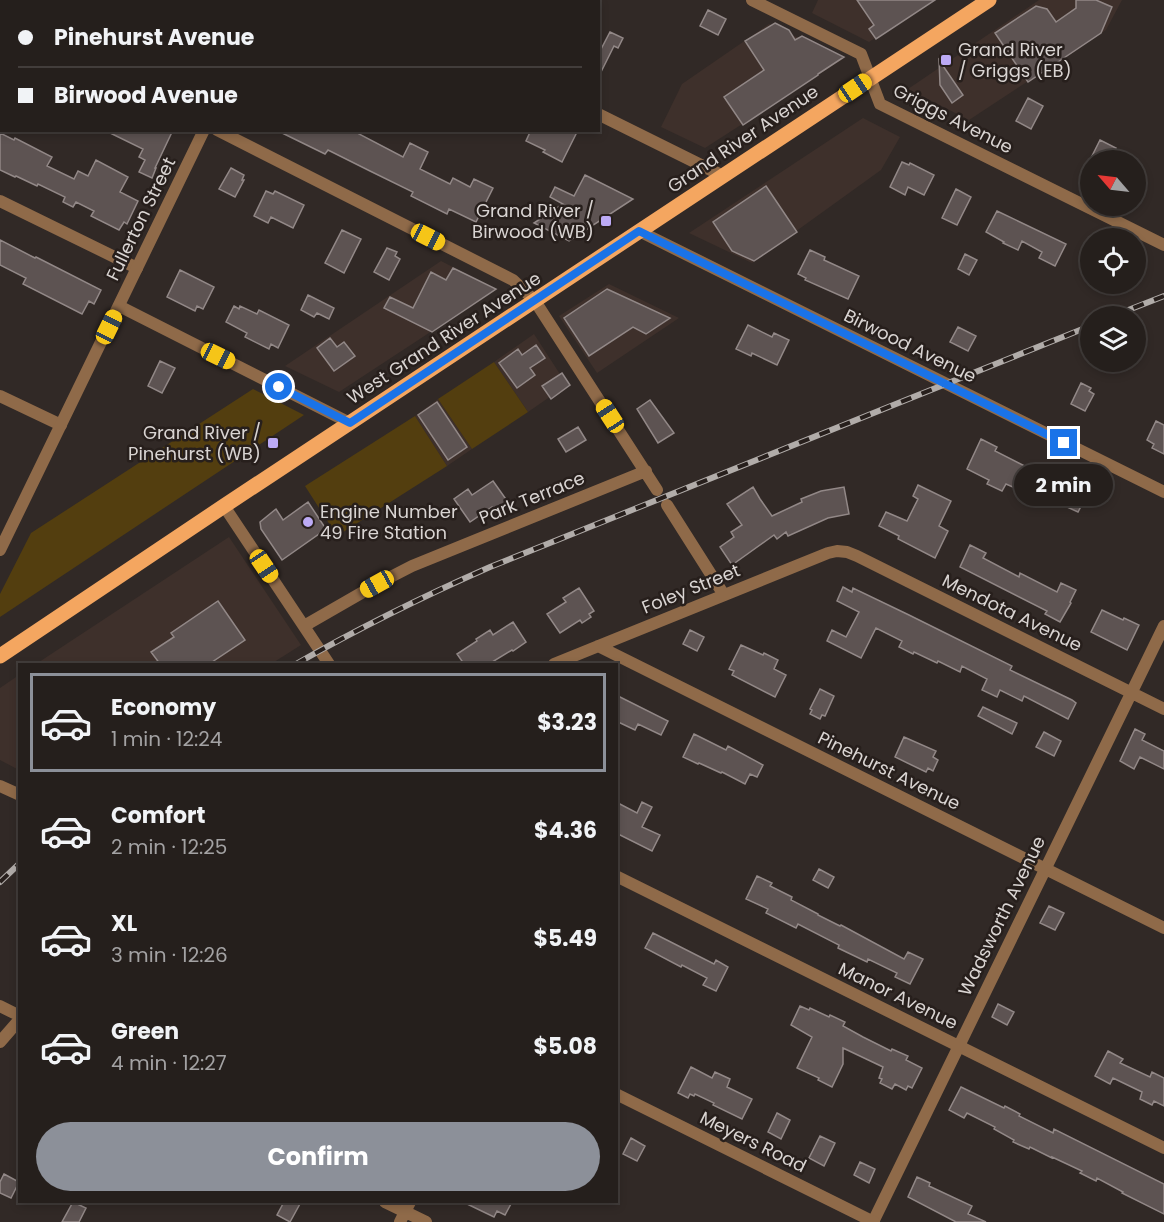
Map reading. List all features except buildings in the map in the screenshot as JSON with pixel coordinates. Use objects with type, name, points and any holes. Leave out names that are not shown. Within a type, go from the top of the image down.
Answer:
[{"type":"main road","name":"Grand River Avenue","points":[[639,231],[989,0]]},
{"type":"main road","name":"West Grand River Avenue","points":[[0,656],[639,231]]},
{"type":"street","name":"Griggs Avenue","points":[[752,0],[861,54],[880,104],[1164,245]]},
{"type":"street","points":[[600,115],[723,176]]},
{"type":"street","name":"Fullerton Street","points":[[0,550],[203,132]]},
{"type":"street","points":[[221,132],[513,280],[535,301],[657,490]]},
{"type":"street","points":[[0,201],[137,268]]},
{"type":"street","name":"Birwood Avenue","points":[[639,231],[1164,492]]},
{"type":"street","points":[[119,306],[350,423]]},
{"type":"street","points":[[0,396],[61,425]]},
{"type":"street","name":"Park Terrace","points":[[304,626],[412,566],[646,471]]},
{"type":"street","points":[[667,505],[724,595]]},
{"type":"street","points":[[224,506],[328,663]]},
{"type":"street","name":"Foley Street","points":[[556,663],[828,553],[842,552]]},
{"type":"street","name":"Mendota Avenue","points":[[842,552],[856,556],[1164,709]]},
{"type":"street","name":"Wadsworth Avenue","points":[[874,1222],[1164,626]]},
{"type":"street","name":"Pinehurst Avenue","points":[[598,646],[1164,928]]},
{"type":"street","points":[[0,786],[18,794]]},
{"type":"street","name":"Manor Avenue","points":[[618,877],[1164,1149]]},
{"type":"street","points":[[0,1006],[18,1016]]},
{"type":"street","points":[[0,1042],[18,1020]]},
{"type":"street","name":"Meyers Road","points":[[618,1095],[874,1222]]},
{"type":"street","points":[[387,1203],[426,1222]]},
{"type":"shaded area","points":[[818,0],[931,0],[869,42],[812,13]]},
{"type":"shaded area","points":[[1039,0],[1122,0],[1106,30],[969,120],[908,89]]},
{"type":"shaded area","points":[[769,24],[843,59],[705,148],[661,127],[682,84]]},
{"type":"shaded area","points":[[863,118],[900,137],[881,170],[752,263],[689,233]]},
{"type":"shaded area","points":[[441,261],[496,289],[339,392],[285,366]]},
{"type":"shaded area","points":[[609,284],[679,318],[597,373],[559,316]]},
{"type":"shaded area","points":[[534,334],[567,385],[528,412],[494,362]]},
{"type":"shaded area","points":[[494,362],[528,412],[472,449],[438,399]]},
{"type":"shaded area","points":[[253,389],[304,415],[0,617],[0,594],[31,533]]},
{"type":"shaded area","points":[[438,399],[472,449],[447,466],[415,416]]},
{"type":"shaded area","points":[[415,416],[447,466],[337,536],[305,486]]},
{"type":"shaded area","points":[[229,537],[301,645],[273,663],[38,663]]},
{"type":"shaded area","points":[[18,676],[18,769],[0,760],[0,688]]},
{"type":"railway","points":[[1138,306],[1164,296]]},
{"type":"railway","points":[[298,663],[392,613],[490,567],[1080,330]]},
{"type":"railway","points":[[0,882],[18,865]]},
{"type":"place","name":"Grand River / Griggs (EB)","points":[[946,60]]},
{"type":"place","name":"Grand River / Birwood (WB)","points":[[606,221]]},
{"type":"place","name":"Grand River / Pinehurst (WB)","points":[[273,443]]},
{"type":"place","name":"Engine Number 49 Fire Station","points":[[308,522]]},
{"type":"route","points":[[279,387],[350,423],[639,231],[1064,443]]}]
